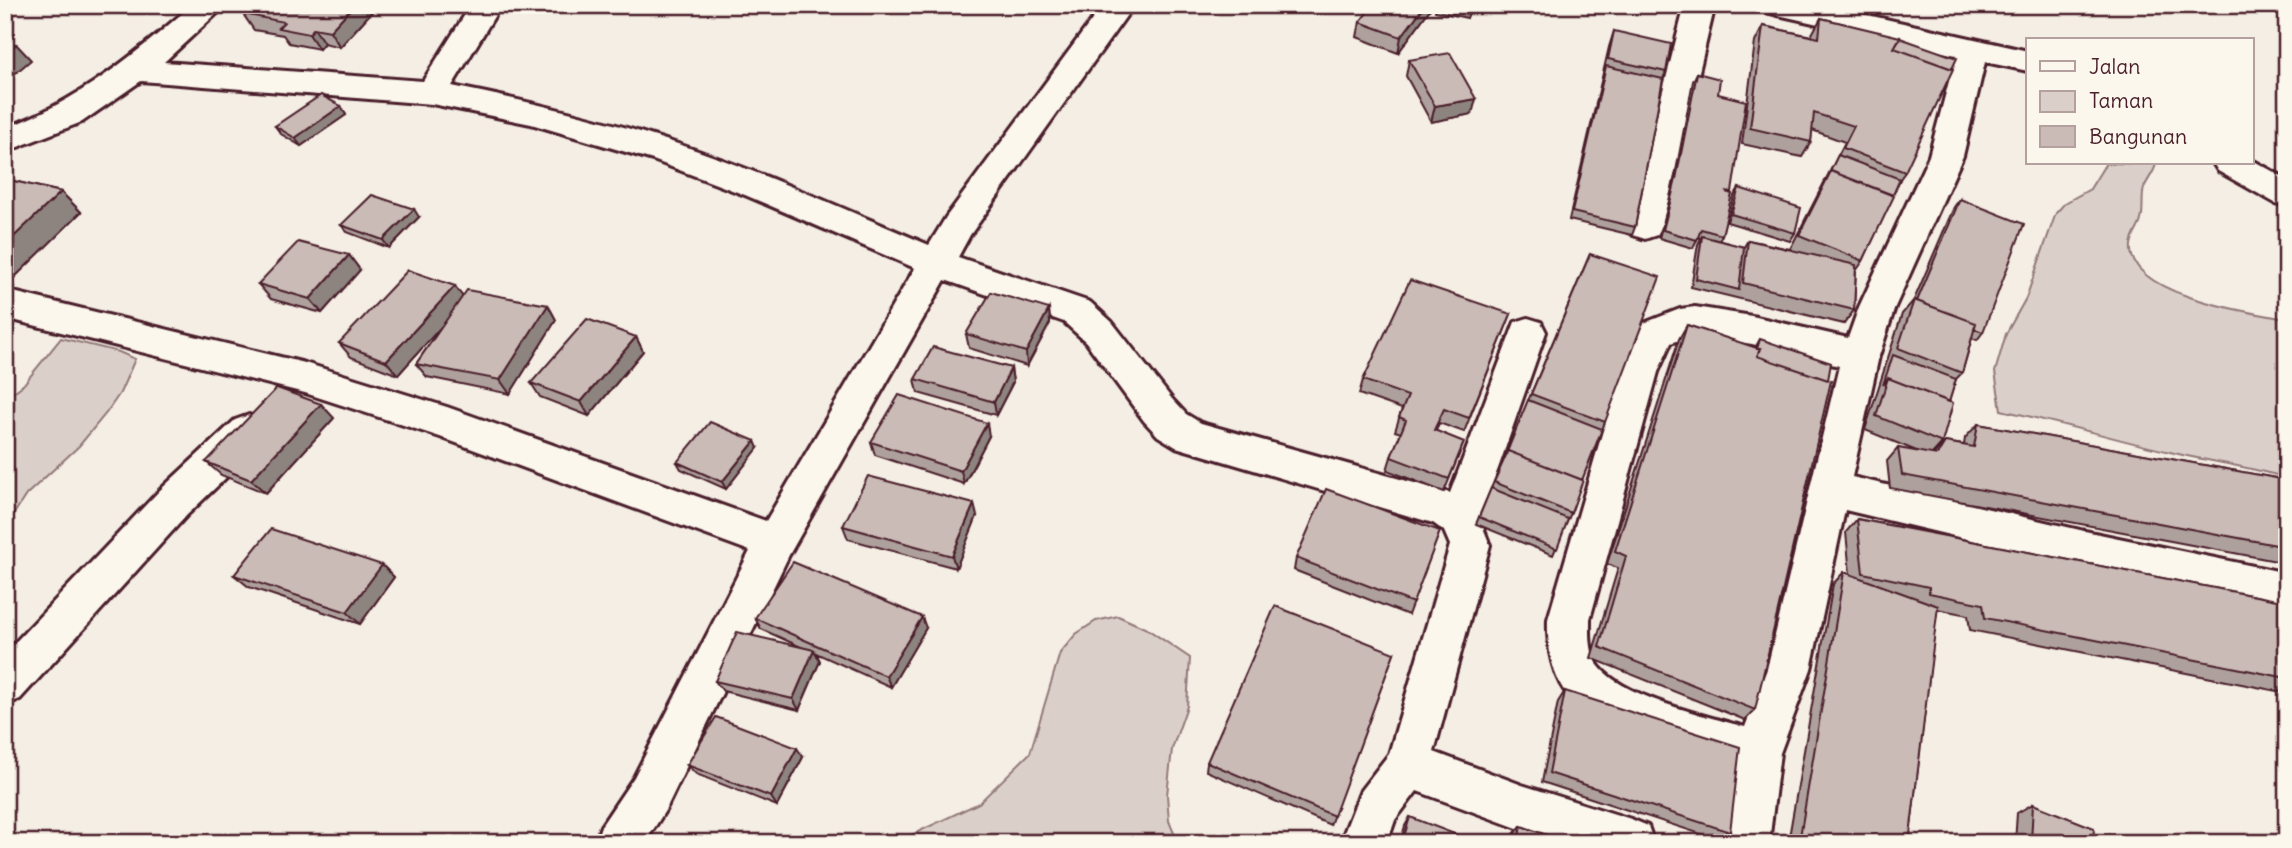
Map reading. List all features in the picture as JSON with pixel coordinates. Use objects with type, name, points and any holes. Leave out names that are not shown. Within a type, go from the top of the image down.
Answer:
[{"type":"street","points":[[5,141],[50,125],[80,108],[133,70],[211,5]]},
{"type":"street","points":[[432,93],[485,5]]},
{"type":"street","points":[[618,843],[650,793],[775,542],[958,226],[1119,5]]},
{"type":"street","points":[[1645,226],[1700,5]]},
{"type":"street","points":[[1778,5],[2026,61]]},
{"type":"street","points":[[1745,843],[1758,753],[1789,669],[1860,356],[1877,307],[1946,156],[1973,48]]},
{"type":"street","points":[[133,70],[432,93],[532,113],[665,152],[757,186],[937,263],[1077,312],[1099,332],[1158,411],[1172,425],[1190,436],[1445,509],[1460,520],[1470,545],[1408,765],[1377,806],[1363,843]]},
{"type":"street","points":[[2232,164],[2287,194]]},
{"type":"street","points":[[5,304],[305,378],[461,427],[775,542]]},
{"type":"street","points":[[1758,753],[1659,722],[1605,699],[1587,686],[1576,669],[1568,643],[1569,619],[1639,372],[1657,333],[1680,323],[1695,321],[1752,330],[1860,356]]},
{"type":"street","points":[[1460,520],[1528,332]]},
{"type":"street","points":[[5,684],[173,503],[305,378]]},
{"type":"street","points":[[1830,489],[2080,548],[2287,592]]},
{"type":"street","points":[[1408,765],[1479,793],[1631,843]]},
{"type":"green space","points":[[2105,164],[2156,164],[2144,188],[2141,220],[2131,245],[2135,262],[2148,277],[2169,289],[2221,306],[2287,319],[2287,478],[2001,410],[1995,372],[2006,334],[2026,298],[2056,213],[2065,203],[2090,189]]},
{"type":"green space","points":[[61,338],[119,352],[135,359],[120,393],[107,412],[79,446],[26,495],[8,523],[5,523],[5,399],[24,384]]},
{"type":"green space","points":[[1118,616],[1147,629],[1190,658],[1187,706],[1172,749],[1167,795],[1169,821],[1178,843],[902,843],[905,838],[979,803],[1030,753],[1060,653],[1076,634],[1096,621]]},
{"type":"building","points":[[252,5],[354,5],[330,31],[314,28],[309,34],[278,28],[284,22],[243,14]]},
{"type":"building","points":[[1373,5],[1425,5],[1401,37],[1360,22]]},
{"type":"building","points":[[1448,5],[1471,5],[1469,10]]},
{"type":"building","points":[[1821,18],[1900,37],[1894,48],[1953,69],[1905,172],[1843,148],[1854,126],[1814,113],[1811,142],[1750,128],[1763,26],[1819,38]]},
{"type":"building","points":[[1614,31],[1671,44],[1666,72],[1608,59]]},
{"type":"building","points":[[1900,38],[1957,58],[1952,69],[1894,48]]},
{"type":"building","points":[[5,42],[16,44],[5,54]]},
{"type":"building","points":[[1450,53],[1476,99],[1435,106],[1409,60]]},
{"type":"building","points":[[1606,66],[1663,79],[1635,227],[1572,212]]},
{"type":"building","points":[[1697,73],[1720,79],[1718,94],[1746,101],[1732,192],[1726,192],[1732,194],[1722,235],[1701,229],[1697,240],[1663,230]]},
{"type":"building","points":[[321,95],[341,106],[295,138],[275,126]]},
{"type":"building","points":[[1838,155],[1900,179],[1893,195],[1831,171],[1827,178]]},
{"type":"building","points":[[1831,171],[1894,196],[1863,261],[1799,235]]},
{"type":"building","points":[[5,179],[61,192],[5,245]]},
{"type":"building","points":[[1739,188],[1801,208],[1795,233],[1731,214]]},
{"type":"building","points":[[372,195],[414,209],[383,240],[341,225]]},
{"type":"building","points":[[1960,199],[2024,224],[1983,332],[1974,329],[1976,323],[1917,301]]},
{"type":"building","points":[[1702,236],[1744,247],[1739,290],[1696,279]]},
{"type":"building","points":[[1748,240],[1856,265],[1854,310],[1743,283]]},
{"type":"building","points":[[298,242],[349,255],[310,299],[258,284]]},
{"type":"building","points":[[1590,254],[1660,277],[1605,422],[1531,394]]},
{"type":"building","points":[[408,270],[455,286],[386,361],[339,343]]},
{"type":"building","points":[[1410,280],[1511,314],[1469,418],[1444,409],[1434,430],[1464,442],[1449,479],[1391,457],[1406,420],[1399,417],[1408,396],[1363,380]]},
{"type":"building","points":[[467,290],[548,305],[500,380],[416,364]]},
{"type":"building","points":[[991,292],[1049,309],[1026,352],[966,334]]},
{"type":"building","points":[[1914,300],[1976,323],[1962,373],[1898,348]]},
{"type":"building","points":[[587,319],[636,337],[581,402],[531,383]]},
{"type":"building","points":[[1687,325],[1760,349],[1757,356],[1831,381],[1755,710],[1599,647],[1626,556],[1615,551]]},
{"type":"building","points":[[1760,339],[1831,363],[1828,380],[1757,356]]},
{"type":"building","points":[[933,347],[1011,368],[994,402],[915,379]]},
{"type":"building","points":[[1893,355],[1956,379],[1949,402],[1888,378],[1883,385]]},
{"type":"building","points":[[1888,378],[1953,403],[1942,443],[1876,416]]},
{"type":"building","points":[[277,388],[321,404],[251,480],[206,462]]},
{"type":"building","points":[[899,395],[987,423],[961,471],[871,442]]},
{"type":"building","points":[[1528,400],[1602,429],[1582,480],[1508,451],[1505,457]]},
{"type":"building","points":[[710,422],[755,441],[722,482],[677,462]]},
{"type":"building","points":[[1978,424],[2287,480],[2287,547],[1902,475],[1898,448],[1937,455],[1945,442],[1974,447]]},
{"type":"building","points":[[1508,451],[1583,480],[1571,513],[1494,482]]},
{"type":"building","points":[[868,476],[974,504],[952,556],[843,526]]},
{"type":"building","points":[[1491,488],[1568,519],[1557,549],[1479,517]]},
{"type":"building","points":[[1326,489],[1440,531],[1413,603],[1296,558]]},
{"type":"building","points":[[1857,519],[2287,602],[2287,678],[1985,618],[1983,604],[1929,593],[1929,587],[1863,573]]},
{"type":"building","points":[[271,529],[382,565],[347,612],[234,575]]},
{"type":"building","points":[[793,562],[922,617],[886,676],[755,618]]},
{"type":"building","points":[[1844,572],[1938,606],[1909,843],[1799,843]]},
{"type":"building","points":[[1275,606],[1394,653],[1334,816],[1207,762]]},
{"type":"building","points":[[737,632],[814,650],[793,699],[715,681]]},
{"type":"building","points":[[1565,691],[1740,747],[1730,832],[1549,773]]},
{"type":"building","points":[[716,717],[797,748],[771,797],[687,765]]},
{"type":"building","points":[[2033,804],[2094,828],[2093,843],[2031,843]]},
{"type":"building","points":[[1410,817],[1465,838],[1463,843],[1402,843]]},
{"type":"building","points":[[1521,826],[1569,843],[1518,843]]}]
